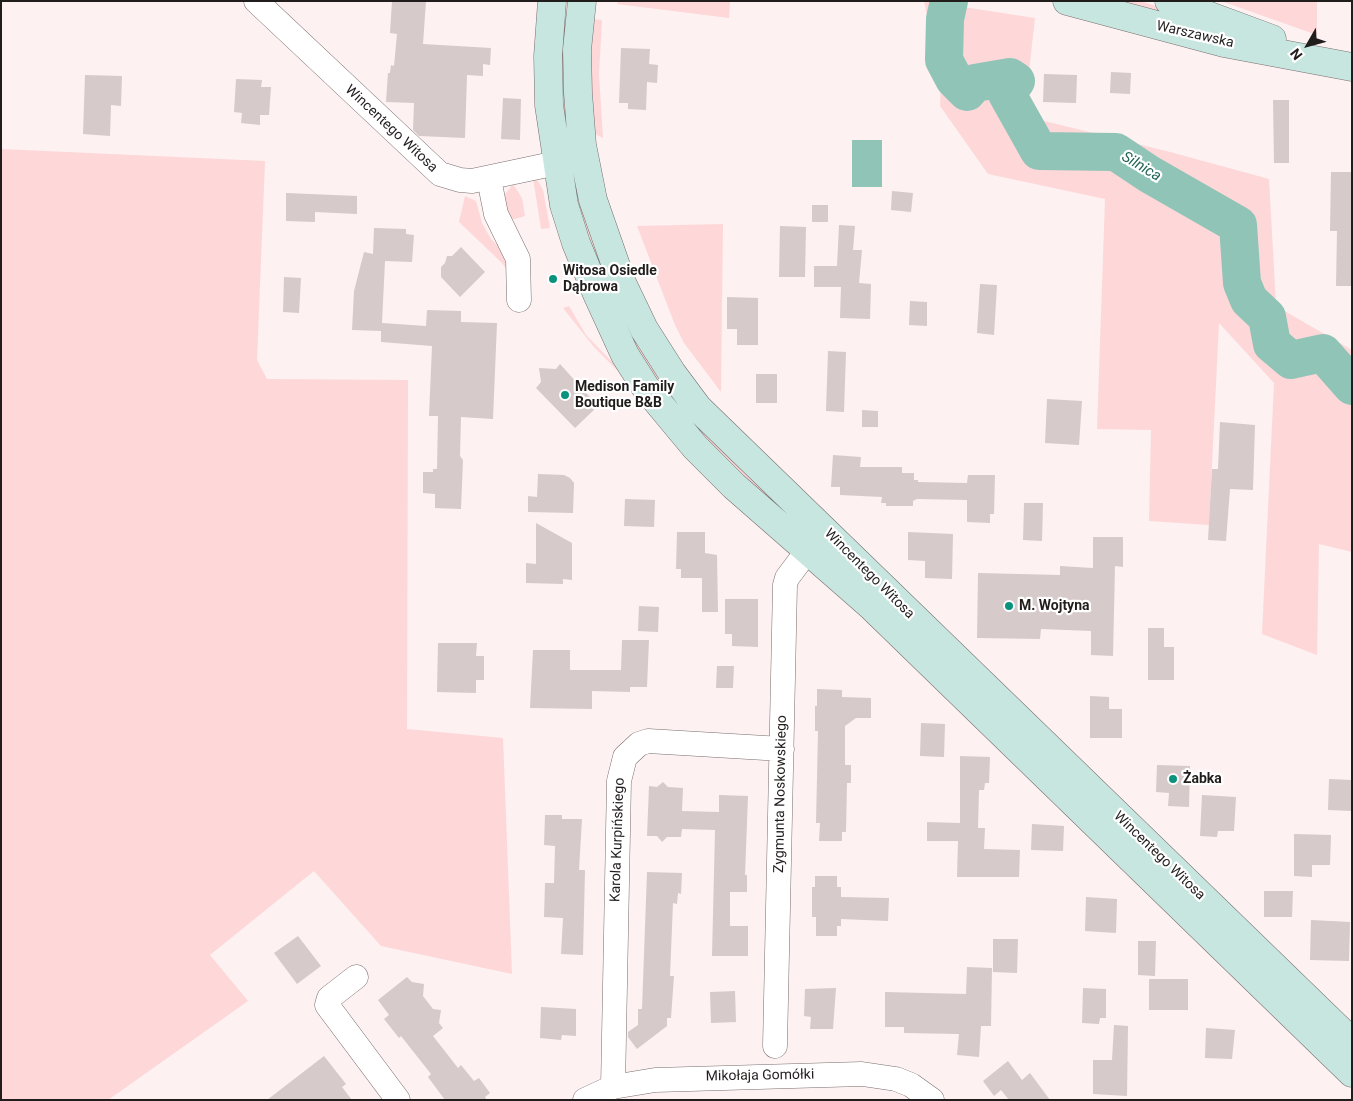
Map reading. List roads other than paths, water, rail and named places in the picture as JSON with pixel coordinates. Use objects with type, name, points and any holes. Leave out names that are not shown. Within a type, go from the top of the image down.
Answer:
[{"type":"main road","name":"Wincentego Witosa","points":[[552,1],[548,85],[556,164],[564,204],[576,243],[625,355],[646,388],[695,447],[734,486],[870,605],[1352,1073]]},
{"type":"main road","name":"Wincentego Witosa","points":[[582,1],[577,50],[578,93],[582,145],[593,200],[622,283],[644,329],[672,373],[698,408],[1352,1042]]},
{"type":"main road","name":"Warszawska","points":[[1067,1],[1224,43],[1352,66]]},
{"type":"main road","name":"Warszawska","points":[[1169,1],[1325,60]]},
{"type":"street","name":"Wincentego Witosa","points":[[256,1],[432,168],[447,178],[460,180],[489,179],[556,164]]},
{"type":"street","points":[[489,179],[496,214],[518,259],[519,300]]},
{"type":"street","name":"Zygmunta Noskowskiego","points":[[775,1046],[785,585],[787,578],[808,550]]},
{"type":"street","name":"Karola Kurpińskiego","points":[[613,1087],[619,791],[622,764],[625,758],[639,744],[648,741],[782,749]]},
{"type":"street","points":[[356,977],[329,998],[327,1006],[387,1096]]},
{"type":"street","name":"Mikołaja Gomółki","points":[[585,1100],[613,1087],[675,1078],[862,1074],[896,1079],[911,1085],[932,1100]]},
{"type":"waterway","name":"Silnica","points":[[949,1],[945,19],[944,60],[954,79],[967,92],[975,83],[1010,77],[1016,81],[1007,94],[1039,151],[1116,152],[1149,174],[1238,225],[1242,283],[1249,300],[1267,317],[1272,344],[1291,360],[1323,353],[1352,386]]},
{"type":"place","name":"Witosa Osiedle Dąbrowa","points":[[553,279]]},
{"type":"place","name":"Medison Family Boutique B&B","points":[[565,395]]},
{"type":"place","name":"M. Wojtyna","points":[[1009,606]]},
{"type":"place","name":"Żabka","points":[[1173,779]]}]
